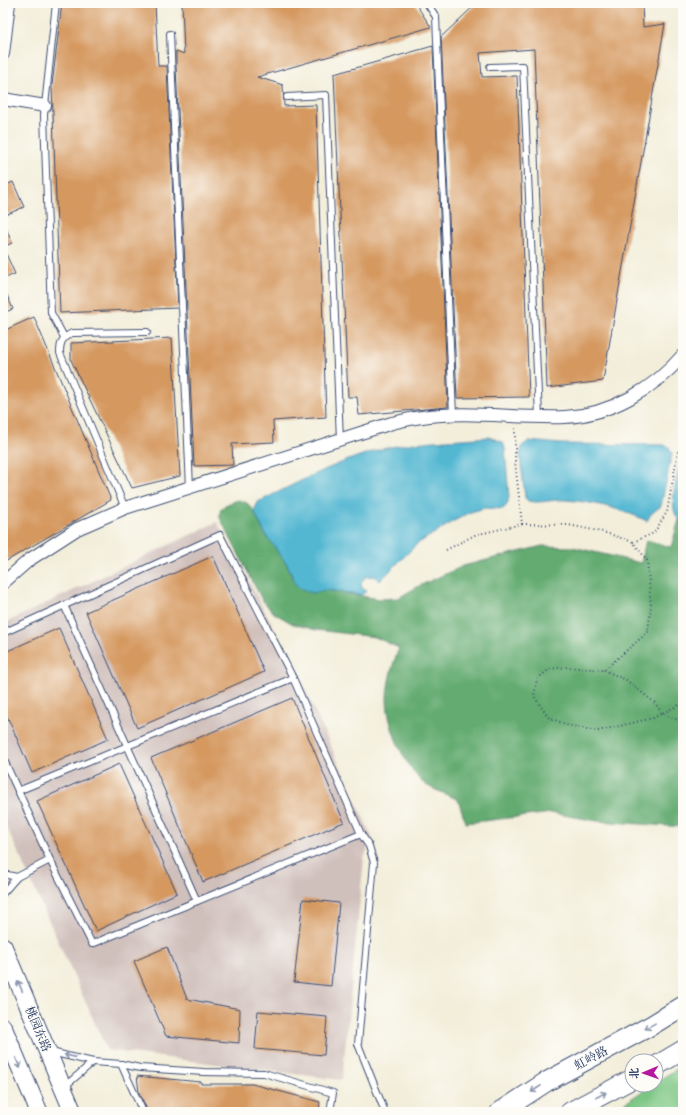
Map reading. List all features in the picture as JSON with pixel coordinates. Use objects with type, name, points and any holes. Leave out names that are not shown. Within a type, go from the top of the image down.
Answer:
[{"type":"main road","name":"桃园东路","points":[[3,946],[74,1112]]},
{"type":"main road","name":"虹岭路","points":[[500,1112],[546,1082],[652,1025],[683,1006]]},
{"type":"main road","points":[[3,1027],[39,1112]]},
{"type":"main road","points":[[664,1061],[683,1050]]},
{"type":"main road","points":[[570,1112],[624,1083]]},
{"type":"street","points":[[3,54],[9,3]]},
{"type":"street","points":[[3,99],[45,106]]},
{"type":"street","points":[[3,583],[29,560],[77,529],[125,508],[392,423],[423,417],[566,417],[595,411],[623,401],[646,388],[672,368],[683,356]]},
{"type":"lane","points":[[56,3],[45,106],[51,313],[64,337]]},
{"type":"lane","points":[[427,3],[436,17],[453,416]]},
{"type":"lane","points":[[170,34],[190,488]]},
{"type":"lane","points":[[490,67],[522,66],[539,416]]},
{"type":"lane","points":[[287,97],[326,95],[340,440]]},
{"type":"lane","points":[[125,508],[60,353],[60,343],[64,337],[72,334],[147,332]]},
{"type":"lane","points":[[3,633],[220,535],[293,678],[361,834],[369,846],[374,863],[358,1044],[385,1112]]},
{"type":"lane","points":[[64,605],[197,901]]},
{"type":"lane","points":[[18,791],[293,678]]},
{"type":"lane","points":[[3,758],[50,860],[92,944],[361,834]]},
{"type":"lane","points":[[3,893],[17,877],[50,860]]},
{"type":"lane","points":[[3,874],[17,877]]},
{"type":"lane","points":[[48,1051],[93,1062],[121,1064],[140,1068],[204,1072],[264,1073],[332,1093],[330,1112]]},
{"type":"lane","points":[[63,1087],[93,1062]]},
{"type":"lane","points":[[121,1064],[142,1112]]},
{"type":"path","points":[[516,416],[514,461],[522,524]]},
{"type":"path","points":[[633,542],[654,533],[667,512],[678,451]]},
{"type":"path","points":[[446,550],[475,535],[522,524],[569,525],[603,532],[633,542],[648,560],[651,606],[648,632],[604,670]]},
{"type":"path","points":[[683,703],[664,714],[598,731],[566,725],[548,717],[534,696],[537,679],[550,669],[567,667],[604,670],[626,680],[654,702],[664,714],[683,722]]},
{"type":"shaded area","points":[[217,522],[296,669],[372,837],[364,858],[342,1080],[107,1050],[3,819],[3,624]]},
{"type":"green space","points":[[238,500],[247,503],[254,511],[265,534],[287,564],[293,579],[312,593],[326,590],[380,599],[398,598],[419,586],[463,566],[542,546],[573,547],[641,563],[646,540],[671,547],[679,520],[683,522],[683,827],[597,821],[552,813],[466,823],[458,800],[422,782],[408,764],[397,742],[389,718],[387,696],[391,671],[399,648],[375,637],[316,630],[293,624],[274,613],[262,600],[220,518],[221,510],[224,506]]},
{"type":"green space","points":[[683,1065],[683,1112],[611,1112],[640,1093],[664,1093],[664,1077]]},
{"type":"water","points":[[489,437],[503,442],[505,448],[509,497],[507,505],[503,509],[485,508],[471,512],[454,521],[417,544],[380,581],[374,576],[365,577],[361,583],[362,588],[367,591],[361,595],[326,590],[312,593],[297,587],[287,564],[265,534],[254,511],[258,502],[323,470],[374,451],[415,443]]},
{"type":"water","points":[[529,441],[561,444],[664,445],[669,447],[672,454],[661,506],[651,514],[647,521],[618,510],[587,502],[561,500],[537,502],[528,501],[525,498],[520,455],[522,446]]},
{"type":"water","points":[[683,456],[683,522],[678,518],[673,504],[675,486]]},
{"type":"building","points":[[62,3],[155,3],[158,66],[167,66],[178,308],[60,313],[52,86]]},
{"type":"building","points":[[182,3],[415,3],[431,27],[257,77],[283,85],[284,106],[316,105],[326,417],[273,421],[274,442],[232,444],[233,465],[194,466],[176,66],[176,51],[184,54]]},
{"type":"building","points":[[477,3],[642,3],[643,27],[665,24],[603,381],[547,388],[534,49],[480,53],[482,77],[517,76],[529,397],[457,398],[441,37]]},
{"type":"building","points":[[433,46],[448,407],[359,415],[357,397],[348,397],[334,74]]},
{"type":"building","points":[[13,182],[24,207],[3,216],[3,186]]},
{"type":"building","points":[[3,221],[12,243],[3,247]]},
{"type":"building","points":[[3,247],[15,274],[3,279]]},
{"type":"building","points":[[3,286],[13,309],[3,313]]},
{"type":"building","points":[[34,317],[111,500],[3,563],[3,331]]},
{"type":"building","points":[[172,338],[180,476],[132,488],[71,360],[71,343]]},
{"type":"building","points":[[213,556],[264,672],[137,728],[86,612]]},
{"type":"building","points":[[59,628],[108,739],[32,773],[3,707],[3,653]]},
{"type":"building","points":[[292,698],[344,822],[203,882],[151,758]]},
{"type":"building","points":[[119,764],[177,893],[96,931],[37,801]]},
{"type":"building","points":[[303,899],[339,903],[331,986],[294,982]]},
{"type":"building","points":[[167,947],[187,999],[240,1009],[239,1043],[166,1036],[134,961]]},
{"type":"building","points":[[258,1011],[327,1017],[324,1055],[255,1049]]},
{"type":"building","points":[[137,1076],[201,1082],[201,1084],[252,1084],[320,1102],[319,1112],[148,1112],[139,1092]]}]
